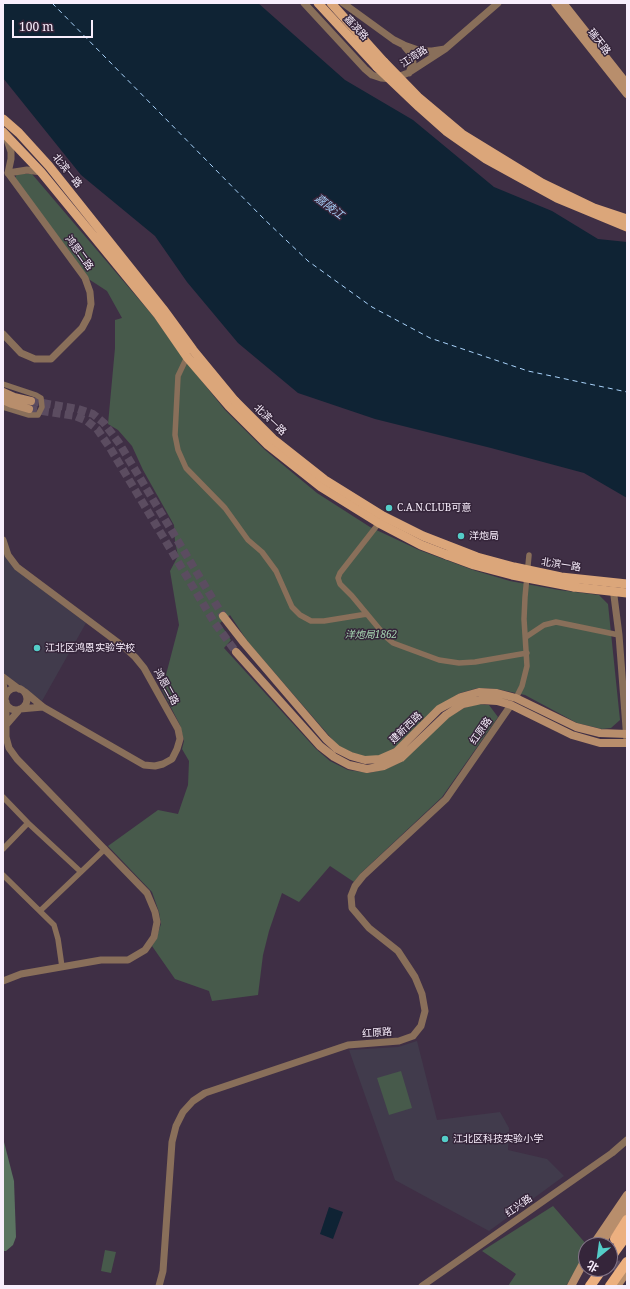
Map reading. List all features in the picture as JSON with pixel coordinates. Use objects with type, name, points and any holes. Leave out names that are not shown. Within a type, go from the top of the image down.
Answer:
[{"type":"highway","points":[[616,1237],[627,1220]]},
{"type":"highway","points":[[618,1247],[627,1235]]},
{"type":"highway","points":[[610,1286],[627,1262]]},
{"type":"highway","points":[[590,1286],[596,1277]]},
{"type":"main road","name":"嘉滨路","points":[[318,3],[381,65]]},
{"type":"main road","name":"嘉滨路","points":[[331,3],[381,65]]},
{"type":"main road","name":"瑞天路","points":[[555,3],[627,94]]},
{"type":"main road","name":"瑞天路","points":[[563,3],[627,84]]},
{"type":"main road","points":[[381,65],[462,134],[542,183],[594,208],[627,219]]},
{"type":"main road","points":[[381,65],[419,107],[446,131],[486,159],[557,198],[627,227]]},
{"type":"main road","name":"北滨一路","points":[[3,118],[49,166],[158,302],[193,350],[235,401],[273,439],[325,480],[383,516],[423,536],[477,557],[514,567],[613,588],[627,593]]},
{"type":"main road","name":"北滨一路","points":[[4,133],[41,172],[158,315],[187,357],[229,406],[268,445],[321,487],[379,523],[421,545],[474,565],[512,576],[559,585],[613,588],[627,584]]},
{"type":"main road","points":[[3,392],[30,405],[12,404],[3,400]]},
{"type":"main road","name":"建新西路","points":[[223,616],[244,643],[326,738],[337,748],[350,756],[365,760],[380,759],[396,752],[440,709],[461,696],[479,692],[497,694],[513,702],[576,727],[600,734],[627,738]]},
{"type":"main road","name":"建新西路","points":[[236,652],[320,746],[334,757],[349,765],[367,769],[384,766],[401,758],[446,715],[463,704],[481,700],[513,702]]},
{"type":"main road","points":[[600,1237],[627,1195]]},
{"type":"main road","points":[[602,1237],[627,1207]]},
{"type":"main road","points":[[617,1286],[627,1272]]},
{"type":"main road","points":[[571,1286],[578,1273]]},
{"type":"main road","points":[[574,1286],[580,1277]]},
{"type":"street","name":"江湾路","points":[[304,3],[365,70],[372,75],[392,79],[408,73],[445,49],[498,3]]},
{"type":"street","name":"江湾路","points":[[343,3],[394,40],[412,49],[432,51],[445,49]]},
{"type":"street","points":[[394,40],[406,48],[412,58],[412,66],[408,73]]},
{"type":"street","points":[[4,133],[11,152],[8,173],[27,170],[41,172]]},
{"type":"street","name":"鸿恩二路","points":[[3,334],[21,353],[35,359],[51,358],[82,328],[88,317],[91,304],[90,292],[85,278],[8,173]]},
{"type":"street","points":[[187,357],[178,376],[175,435],[178,450],[186,468],[225,508],[248,540],[262,552],[276,571],[292,607],[300,615],[311,621],[324,621],[367,614]]},
{"type":"street","points":[[3,384],[36,395],[41,398],[42,407],[38,415],[29,415],[3,407]]},
{"type":"street","points":[[379,523],[340,573],[338,578],[340,584],[386,637],[393,643],[439,660],[458,663],[475,662],[527,653]]},
{"type":"street","name":"鸿恩二路","points":[[3,540],[8,555],[17,567],[124,647],[135,657],[144,668],[178,729],[180,739],[177,750],[172,759],[163,764],[144,766],[43,707],[3,677]]},
{"type":"street","points":[[513,702],[522,686],[527,666],[524,619],[529,555]]},
{"type":"street","points":[[613,588],[619,635],[627,738]]},
{"type":"street","points":[[526,637],[544,625],[556,622],[619,635]]},
{"type":"street","points":[[3,682],[6,700],[6,737],[9,748],[17,759],[147,893],[155,912],[157,922],[154,937],[145,950],[128,960],[101,960],[21,974],[3,981]]},
{"type":"street","points":[[7,724],[20,709],[23,708],[27,702],[27,698],[22,690],[12,689],[9,691],[6,700],[9,707],[13,710],[20,709],[43,707]]},
{"type":"street","name":"红原路","points":[[159,1286],[163,1271],[172,1142],[176,1126],[183,1112],[193,1101],[204,1093],[348,1045],[399,1041],[413,1036],[421,1026],[425,1012],[422,994],[415,977],[398,951],[369,928],[352,908],[351,896],[363,876],[446,799],[513,702]]},
{"type":"street","points":[[3,797],[81,872]]},
{"type":"street","points":[[3,848],[28,822]]},
{"type":"street","points":[[41,910],[105,849]]},
{"type":"street","points":[[3,875],[54,924],[62,967]]},
{"type":"street","name":"红兴路","points":[[422,1286],[606,1157],[627,1140]]},
{"type":"shaded area","name":"江北区鸿恩实验学校","points":[[3,550],[15,569],[86,623],[42,701],[3,673]]},
{"type":"shaded area","name":"江北区科技实验小学","points":[[417,1041],[437,1120],[500,1112],[509,1128],[508,1150],[547,1159],[564,1176],[489,1231],[395,1180],[349,1050],[398,1047]]},
{"type":"green space","name":"洋炮局1862","points":[[17,174],[32,174],[154,317],[180,354],[225,410],[265,450],[317,493],[370,527],[419,550],[473,570],[510,581],[559,590],[599,595],[608,604],[620,720],[611,728],[602,729],[577,723],[525,695],[497,689],[478,688],[460,693],[438,707],[394,750],[379,757],[364,758],[338,746],[248,642],[230,615],[220,623],[231,640],[224,648],[316,749],[330,761],[348,770],[369,773],[386,769],[403,761],[449,717],[464,708],[478,704],[489,705],[498,717],[442,797],[361,873],[354,882],[330,866],[299,902],[282,893],[269,931],[263,955],[258,995],[212,1001],[209,991],[175,979],[152,946],[161,924],[159,912],[152,892],[108,846],[158,810],[178,814],[188,785],[189,761],[182,749],[184,741],[180,725],[162,690],[179,625],[170,571],[178,556],[174,525],[143,470],[132,446],[118,430],[108,424],[115,348],[115,320],[122,318],[107,291],[87,278],[15,178]]},
{"type":"green space","points":[[401,1071],[412,1108],[389,1115],[377,1078]]},
{"type":"green space","points":[[3,1138],[14,1181],[16,1237],[13,1245],[6,1251],[3,1251]]},
{"type":"green space","points":[[553,1206],[580,1237],[578,1237],[578,1266],[566,1286],[508,1286],[516,1274],[482,1251]]},
{"type":"green space","points":[[105,1250],[116,1252],[111,1273],[101,1271]]},
{"type":"water","name":"嘉陵江","points":[[3,3],[258,3],[345,80],[413,120],[494,187],[552,211],[598,239],[627,242],[627,498],[584,473],[375,419],[298,393],[238,343],[187,282],[155,236],[81,175],[3,78]]},
{"type":"water","points":[[329,1207],[343,1212],[333,1239],[320,1234]]},
{"type":"ferry route","points":[[52,3],[264,219],[308,261],[372,307],[430,338],[528,371],[627,392]]},
{"type":"tunnel","points":[[31,401],[78,409],[93,414],[104,423],[119,443],[223,616]]},
{"type":"tunnel","points":[[29,409],[75,416],[87,421],[97,429],[110,448],[214,622],[236,652]]},
{"type":"tunnel","points":[[618,1268],[622,1274],[626,1276]]},
{"type":"place","name":"C.A.N.CLUB可意","points":[[389,508]]},
{"type":"place","name":"洋炮局","points":[[461,536]]},
{"type":"place","name":"江北区鸿恩实验学校","points":[[37,648]]},
{"type":"place","name":"江北区科技实验小学","points":[[445,1139]]}]
